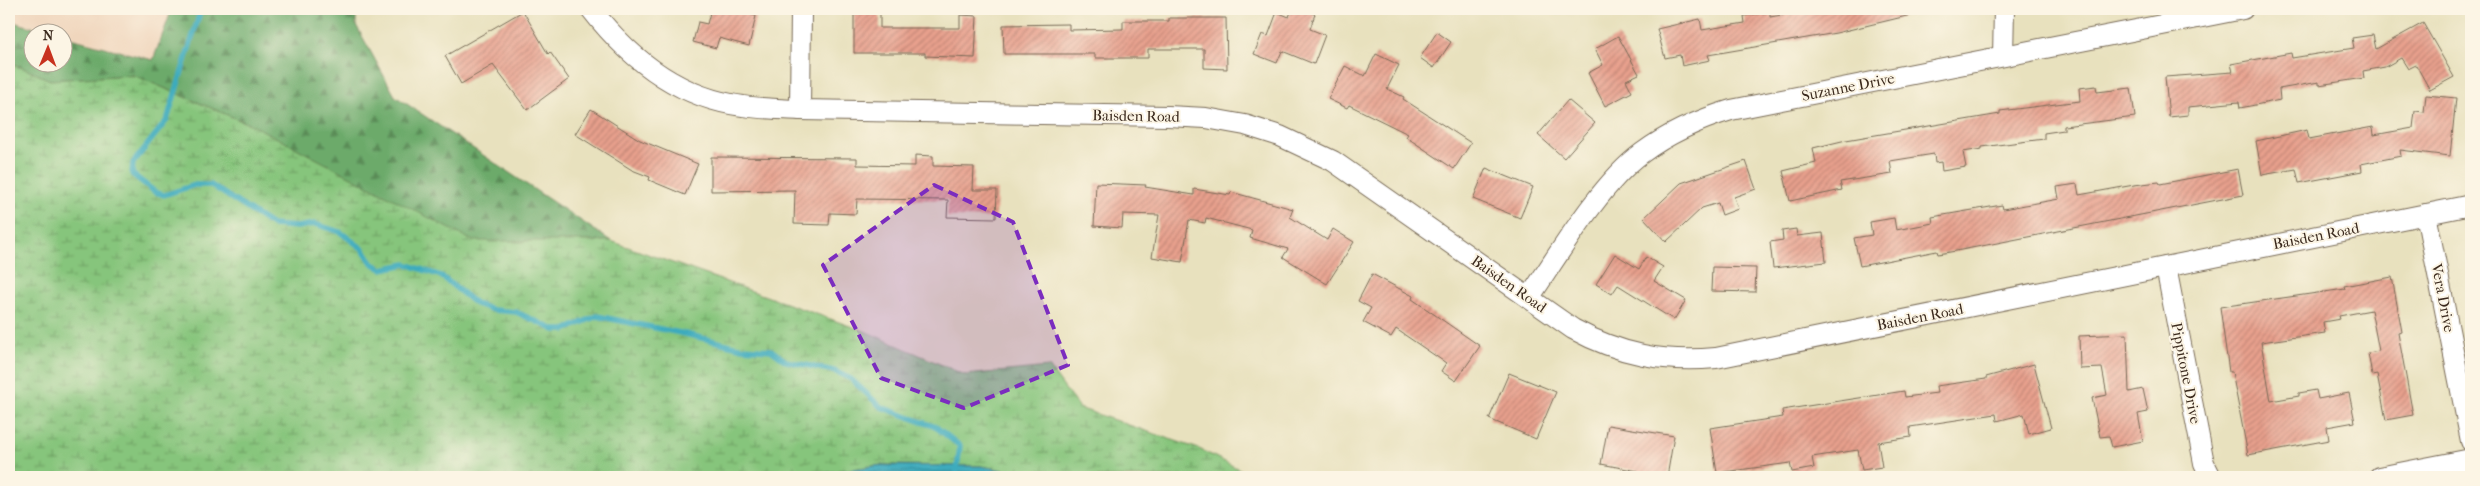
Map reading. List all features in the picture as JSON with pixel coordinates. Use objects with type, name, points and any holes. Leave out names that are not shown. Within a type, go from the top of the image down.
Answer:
[{"type":"street","name":"Baisden Road","points":[[592,9],[626,49],[673,83],[704,96],[742,106],[800,110],[1206,118],[1245,125],[1280,136],[1333,161],[1573,329],[1599,343],[1624,352],[1655,359],[1687,361],[1716,358],[2471,204]]},
{"type":"street","points":[[800,110],[801,9]]},
{"type":"street","points":[[2003,56],[2004,9]]},
{"type":"street","name":"Suzanne Drive","points":[[1529,298],[1602,194],[1621,172],[1641,154],[1670,135],[1700,120],[1731,110],[2244,9]]},
{"type":"street","name":"Vera Drive","points":[[2426,214],[2471,441]]},
{"type":"street","name":"Pippitone Drive","points":[[2166,267],[2204,463],[2211,477]]},
{"type":"street","points":[[2379,477],[2471,459]]},
{"type":"highlighted area","points":[[934,185],[1013,222],[1068,365],[964,408],[881,378],[823,265]]},
{"type":"shaded area","points":[[9,9],[172,9],[154,60],[72,38],[72,22],[22,22],[22,24],[9,21]]},
{"type":"green space","points":[[172,9],[356,9],[356,25],[395,96],[611,241],[473,242],[258,128],[133,75],[50,80],[32,72],[72,72],[72,38],[153,60]]},
{"type":"green space","points":[[9,21],[22,24],[22,68],[9,62]]},
{"type":"green space","points":[[9,62],[22,68],[22,72],[32,72],[50,80],[133,75],[258,128],[473,241],[611,241],[867,332],[965,375],[1049,367],[1079,408],[1199,449],[1255,477],[1018,477],[1014,472],[981,466],[881,465],[796,477],[9,477]]},
{"type":"water","points":[[881,465],[981,466],[1014,472],[1018,477],[796,477]]},
{"type":"building","points":[[711,9],[729,9],[756,16],[749,46],[719,38],[716,48],[693,42],[698,22],[707,24]]},
{"type":"building","points":[[854,9],[880,9],[880,28],[960,28],[960,15],[977,16],[975,58],[925,56],[925,53],[854,53]]},
{"type":"building","points":[[1292,9],[1301,9],[1315,14],[1310,29],[1325,35],[1314,64],[1282,51],[1277,63],[1254,54],[1262,34],[1268,36],[1277,12],[1289,17]]},
{"type":"building","points":[[1817,9],[1910,9],[1911,15],[1836,33],[1708,55],[1710,60],[1682,66],[1680,55],[1665,58],[1657,29],[1700,19],[1702,30],[1745,23],[1744,16],[1770,12],[1770,17]]},
{"type":"building","points":[[523,11],[548,54],[550,52],[569,79],[527,110],[493,65],[461,84],[445,56]]},
{"type":"building","points":[[1169,18],[1226,18],[1227,69],[1204,68],[1204,49],[1148,49],[1148,58],[1095,58],[1095,54],[1004,54],[1003,25],[1069,24],[1069,30],[1123,29],[1123,21],[1169,21]]},
{"type":"building","points":[[2423,23],[2454,77],[2430,90],[2416,65],[2408,69],[2401,58],[2385,67],[2363,71],[2364,78],[2319,85],[2319,82],[2279,89],[2280,100],[2240,108],[2239,102],[2188,107],[2188,115],[2169,117],[2165,77],[2233,72],[2231,64],[2291,53],[2292,58],[2354,48],[2352,38],[2373,35],[2376,49]]},
{"type":"building","points":[[1437,32],[1451,42],[1434,68],[1420,58]]},
{"type":"building","points":[[1618,36],[1639,74],[1626,80],[1632,92],[1605,106],[1588,73],[1603,65],[1595,49]]},
{"type":"building","points":[[1376,54],[1399,65],[1387,89],[1404,97],[1403,99],[1471,143],[1454,169],[1406,137],[1408,134],[1349,105],[1347,108],[1328,99],[1345,66],[1365,76]]},
{"type":"building","points":[[2096,86],[2097,92],[2131,88],[2135,117],[2064,126],[2064,130],[2044,133],[2044,139],[1982,147],[1982,149],[1963,152],[1966,167],[1942,171],[1941,162],[1935,163],[1934,154],[1890,161],[1892,174],[1840,182],[1842,190],[1790,201],[1783,171],[1816,163],[1813,148],[1846,140],[2000,114],[2000,111],[2080,101],[2079,88]]},
{"type":"building","points":[[2426,95],[2456,98],[2450,156],[2400,150],[2401,156],[2361,164],[2362,171],[2299,183],[2296,169],[2262,175],[2256,141],[2307,130],[2309,139],[2373,127],[2374,135],[2413,128],[2415,111],[2424,112]]},
{"type":"building","points":[[1568,100],[1595,123],[1564,158],[1538,135]]},
{"type":"building","points":[[591,109],[640,140],[698,164],[685,195],[649,180],[650,177],[632,170],[575,134]]},
{"type":"building","points":[[915,155],[933,156],[933,166],[974,167],[973,190],[997,190],[996,218],[947,217],[948,200],[857,199],[856,214],[830,213],[829,225],[794,224],[795,190],[711,191],[711,157],[857,158],[857,165],[915,166]]},
{"type":"building","points":[[1746,161],[1756,189],[1734,197],[1738,209],[1722,215],[1718,203],[1702,208],[1666,242],[1644,218],[1681,183]]},
{"type":"building","points":[[1486,168],[1533,187],[1520,218],[1473,199]]},
{"type":"building","points":[[2238,169],[2243,195],[1956,251],[1938,254],[1937,251],[1860,266],[1854,238],[1872,235],[1870,222],[1894,218],[1896,230],[1933,223],[1932,217],[2002,205],[2003,209],[2059,199],[2057,187],[2077,184],[2079,195],[2134,185],[2159,182],[2160,184]]},
{"type":"building","points":[[1096,183],[1146,185],[1145,187],[1194,195],[1194,189],[1230,195],[1231,192],[1293,209],[1290,217],[1327,240],[1333,229],[1354,242],[1327,284],[1283,257],[1288,249],[1250,238],[1252,230],[1206,218],[1205,223],[1189,220],[1182,262],[1152,257],[1159,215],[1123,214],[1122,228],[1094,226]]},
{"type":"building","points":[[1796,229],[1797,236],[1823,233],[1826,262],[1773,268],[1770,242],[1783,240],[1782,231]]},
{"type":"building","points":[[1615,254],[1639,269],[1646,257],[1663,267],[1654,281],[1686,300],[1674,320],[1618,285],[1612,294],[1596,284]]},
{"type":"building","points":[[1712,267],[1756,268],[1755,292],[1711,291]]},
{"type":"building","points":[[1372,274],[1413,296],[1412,299],[1480,346],[1456,381],[1441,371],[1446,363],[1396,329],[1391,337],[1363,322],[1371,308],[1358,301]]},
{"type":"building","points":[[2392,277],[2402,332],[2398,333],[2413,415],[2386,420],[2377,374],[2372,375],[2368,353],[2379,351],[2371,310],[2339,316],[2340,319],[2323,322],[2325,333],[2261,342],[2271,401],[2299,396],[2299,393],[2316,390],[2318,399],[2349,393],[2355,422],[2327,427],[2329,440],[2248,455],[2232,372],[2229,372],[2220,307],[2345,289],[2344,286]]},
{"type":"building","points":[[2127,334],[2129,392],[2143,389],[2148,412],[2138,414],[2143,441],[2112,447],[2109,436],[2100,437],[2092,398],[2107,395],[2102,368],[2080,369],[2079,336]]},
{"type":"building","points":[[2034,364],[2051,428],[2029,434],[2024,414],[1997,421],[1996,414],[1910,427],[1911,437],[1878,442],[1882,467],[1862,470],[1858,450],[1812,457],[1814,468],[1792,472],[1790,463],[1717,473],[1710,428],[1783,417],[1782,410],[1904,391],[1905,397],[1937,393],[1936,386],[1986,379],[1986,377]]},
{"type":"building","points":[[1509,373],[1556,392],[1536,439],[1489,419]]},
{"type":"building","points":[[1608,425],[1674,436],[1667,477],[1637,477],[1638,471],[1601,464]]},
{"type":"waterway","points":[[201,9],[167,120],[133,163],[132,174],[155,192],[164,195],[195,185],[211,185],[272,225],[297,227],[315,224],[340,232],[363,249],[372,263],[382,269],[406,264],[441,276],[476,304],[493,310],[516,312],[555,330],[565,330],[597,316],[743,348],[771,350],[786,361],[834,371],[851,379],[881,407],[936,427],[960,446],[956,477]]}]
